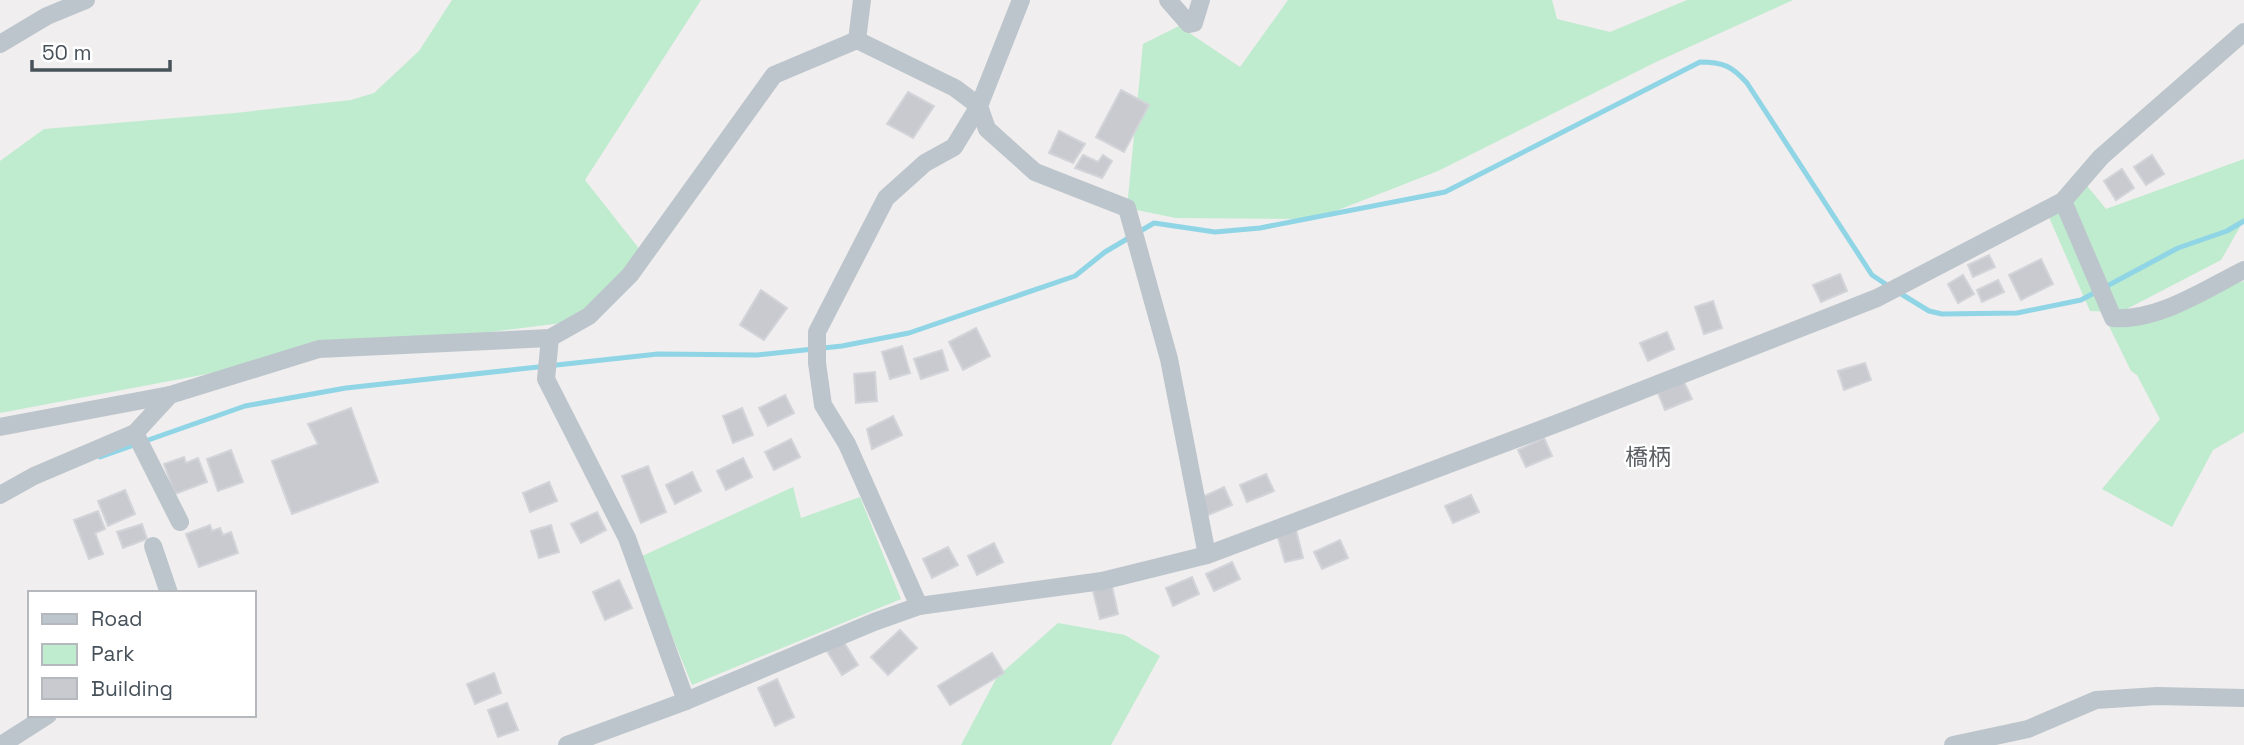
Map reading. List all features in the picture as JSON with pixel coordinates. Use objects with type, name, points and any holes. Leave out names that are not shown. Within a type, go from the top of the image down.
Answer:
[{"type":"street","points":[[0,44],[47,16],[86,0]]},
{"type":"street","points":[[857,40],[862,0]]},
{"type":"street","points":[[919,606],[846,444],[823,405],[817,361],[817,336],[886,198],[925,163],[954,147],[979,106],[1021,0]]},
{"type":"street","points":[[1168,0],[1189,24],[1194,23],[1201,0]]},
{"type":"street","points":[[567,745],[686,701],[874,622],[919,606],[1102,581],[1207,555],[1566,420],[1881,296],[2063,201],[2101,157],[2244,32]]},
{"type":"street","points":[[0,427],[170,395],[318,349],[549,347],[589,316],[629,275],[774,75],[857,40],[955,88],[979,106],[987,129],[1035,172],[1127,208],[1169,359],[1207,555]]},
{"type":"street","points":[[2063,201],[2113,318],[2131,319],[2161,311],[2244,270]]},
{"type":"street","points":[[549,347],[545,379],[627,538],[686,701]]},
{"type":"street","points":[[0,495],[34,476],[138,439],[170,395]]},
{"type":"street","points":[[138,439],[180,522]]},
{"type":"street","points":[[153,546],[168,591]]},
{"type":"street","points":[[1953,745],[2028,729],[2096,700],[2157,696],[2244,698]]},
{"type":"street","points":[[1,745],[45,717]]},
{"type":"green space","points":[[452,0],[701,0],[585,180],[648,260],[570,322],[302,356],[0,413],[0,161],[44,129],[235,113],[351,100],[374,93],[419,51]]},
{"type":"green space","points":[[1288,0],[1552,0],[1557,19],[1610,32],[1687,0],[1793,0],[1656,62],[1438,171],[1315,219],[1176,218],[1127,208],[1143,44],[1179,26],[1240,67]]},
{"type":"green space","points":[[2244,159],[2244,220],[2221,260],[2121,312],[2090,311],[2048,215],[2084,182],[2106,209]]},
{"type":"green space","points":[[2244,281],[2244,432],[2213,450],[2172,527],[2102,489],[2160,419],[2137,375],[2131,371],[2109,326]]},
{"type":"green space","points":[[793,487],[801,518],[860,497],[901,599],[692,685],[640,557]]},
{"type":"green space","points":[[1058,623],[1125,635],[1160,656],[1111,745],[961,745],[997,677]]},
{"type":"building","points":[[1121,90],[1149,105],[1124,152],[1096,137]]},
{"type":"building","points":[[908,92],[934,106],[913,138],[887,124]]},
{"type":"building","points":[[1059,131],[1085,144],[1073,163],[1049,153]]},
{"type":"building","points":[[1083,155],[1098,162],[1103,155],[1112,161],[1102,178],[1075,168]]},
{"type":"building","points":[[2152,155],[2164,174],[2146,185],[2134,167]]},
{"type":"building","points":[[2122,169],[2134,188],[2116,200],[2104,181]]},
{"type":"building","points":[[1989,255],[1995,267],[1973,277],[1968,265]]},
{"type":"building","points":[[2041,259],[2053,284],[2021,300],[2009,275]]},
{"type":"building","points":[[1840,274],[1847,291],[1821,302],[1813,285]]},
{"type":"building","points":[[1963,275],[1974,294],[1958,303],[1948,284]]},
{"type":"building","points":[[1998,280],[2004,292],[1982,302],[1977,290]]},
{"type":"building","points":[[761,290],[787,308],[764,340],[740,325]]},
{"type":"building","points":[[1713,301],[1722,328],[1704,334],[1695,307]]},
{"type":"building","points":[[976,328],[990,356],[963,370],[949,342]]},
{"type":"building","points":[[1667,332],[1674,349],[1648,361],[1640,343]]},
{"type":"building","points":[[902,346],[910,373],[890,379],[882,352]]},
{"type":"building","points":[[942,350],[948,370],[921,379],[914,359]]},
{"type":"building","points":[[1865,363],[1871,380],[1844,390],[1838,371]]},
{"type":"building","points":[[875,372],[877,401],[856,403],[854,374]]},
{"type":"building","points":[[1684,382],[1692,399],[1665,410],[1658,393]]},
{"type":"building","points":[[785,395],[794,413],[768,426],[759,408]]},
{"type":"building","points":[[351,408],[378,482],[292,514],[272,461],[318,444],[308,424]]},
{"type":"building","points":[[742,408],[753,435],[733,443],[723,416]]},
{"type":"building","points":[[893,416],[902,435],[872,449],[867,429]]},
{"type":"building","points":[[1544,438],[1552,456],[1526,467],[1518,450]]},
{"type":"building","points":[[791,439],[800,457],[774,470],[765,452]]},
{"type":"building","points":[[231,450],[243,482],[218,491],[207,459]]},
{"type":"building","points":[[184,457],[186,463],[198,458],[207,482],[175,494],[164,464]]},
{"type":"building","points":[[743,458],[752,477],[726,490],[717,471]]},
{"type":"building","points":[[648,466],[666,512],[641,523],[622,476]]},
{"type":"building","points":[[692,472],[701,491],[675,504],[666,485]]},
{"type":"building","points":[[1266,474],[1274,491],[1247,502],[1240,485]]},
{"type":"building","points":[[549,482],[557,501],[530,512],[523,493]]},
{"type":"building","points":[[1224,487],[1232,505],[1206,516],[1198,499]]},
{"type":"building","points":[[125,490],[135,514],[108,526],[98,501]]},
{"type":"building","points":[[1471,495],[1479,512],[1453,523],[1445,506]]},
{"type":"building","points":[[98,511],[105,529],[95,533],[103,554],[89,559],[74,520]]},
{"type":"building","points":[[597,512],[606,530],[581,543],[571,524]]},
{"type":"building","points":[[142,524],[147,539],[123,548],[117,532]]},
{"type":"building","points":[[210,525],[212,531],[220,528],[223,535],[231,532],[238,553],[199,567],[186,534]]},
{"type":"building","points":[[551,525],[559,552],[539,558],[531,531]]},
{"type":"building","points":[[1296,530],[1303,558],[1285,562],[1277,534]]},
{"type":"building","points":[[1340,540],[1348,558],[1322,569],[1314,552]]},
{"type":"building","points":[[994,543],[1003,562],[977,575],[968,556]]},
{"type":"building","points":[[948,547],[958,565],[932,578],[923,559]]},
{"type":"building","points":[[1232,562],[1240,579],[1214,591],[1206,574]]},
{"type":"building","points":[[1192,577],[1199,594],[1173,606],[1166,588]]},
{"type":"building","points":[[619,580],[632,608],[605,620],[593,592]]},
{"type":"building","points":[[1112,586],[1118,614],[1100,619],[1093,591]]},
{"type":"building","points":[[900,630],[917,648],[888,675],[871,657]]},
{"type":"building","points":[[843,641],[858,665],[842,675],[827,651]]},
{"type":"building","points":[[992,653],[1004,673],[950,705],[938,686]]},
{"type":"building","points":[[494,673],[501,693],[475,704],[467,684]]},
{"type":"building","points":[[777,679],[794,717],[775,726],[758,688]]},
{"type":"building","points":[[507,703],[518,730],[498,737],[488,710]]},
{"type":"waterway","points":[[100,457],[245,406],[346,388],[658,354],[757,355],[842,346],[909,333],[1075,276],[1105,252],[1154,223],[1215,232],[1260,228],[1445,192],[1700,62],[1726,66],[1747,83],[1872,275],[1890,287]]},
{"type":"waterway","points":[[1898,292],[1929,311],[1942,314],[2017,313],[2081,300],[2178,248],[2227,231],[2244,221]]},
{"type":"district","name":"橋柄","points":[[1648,457]]}]
